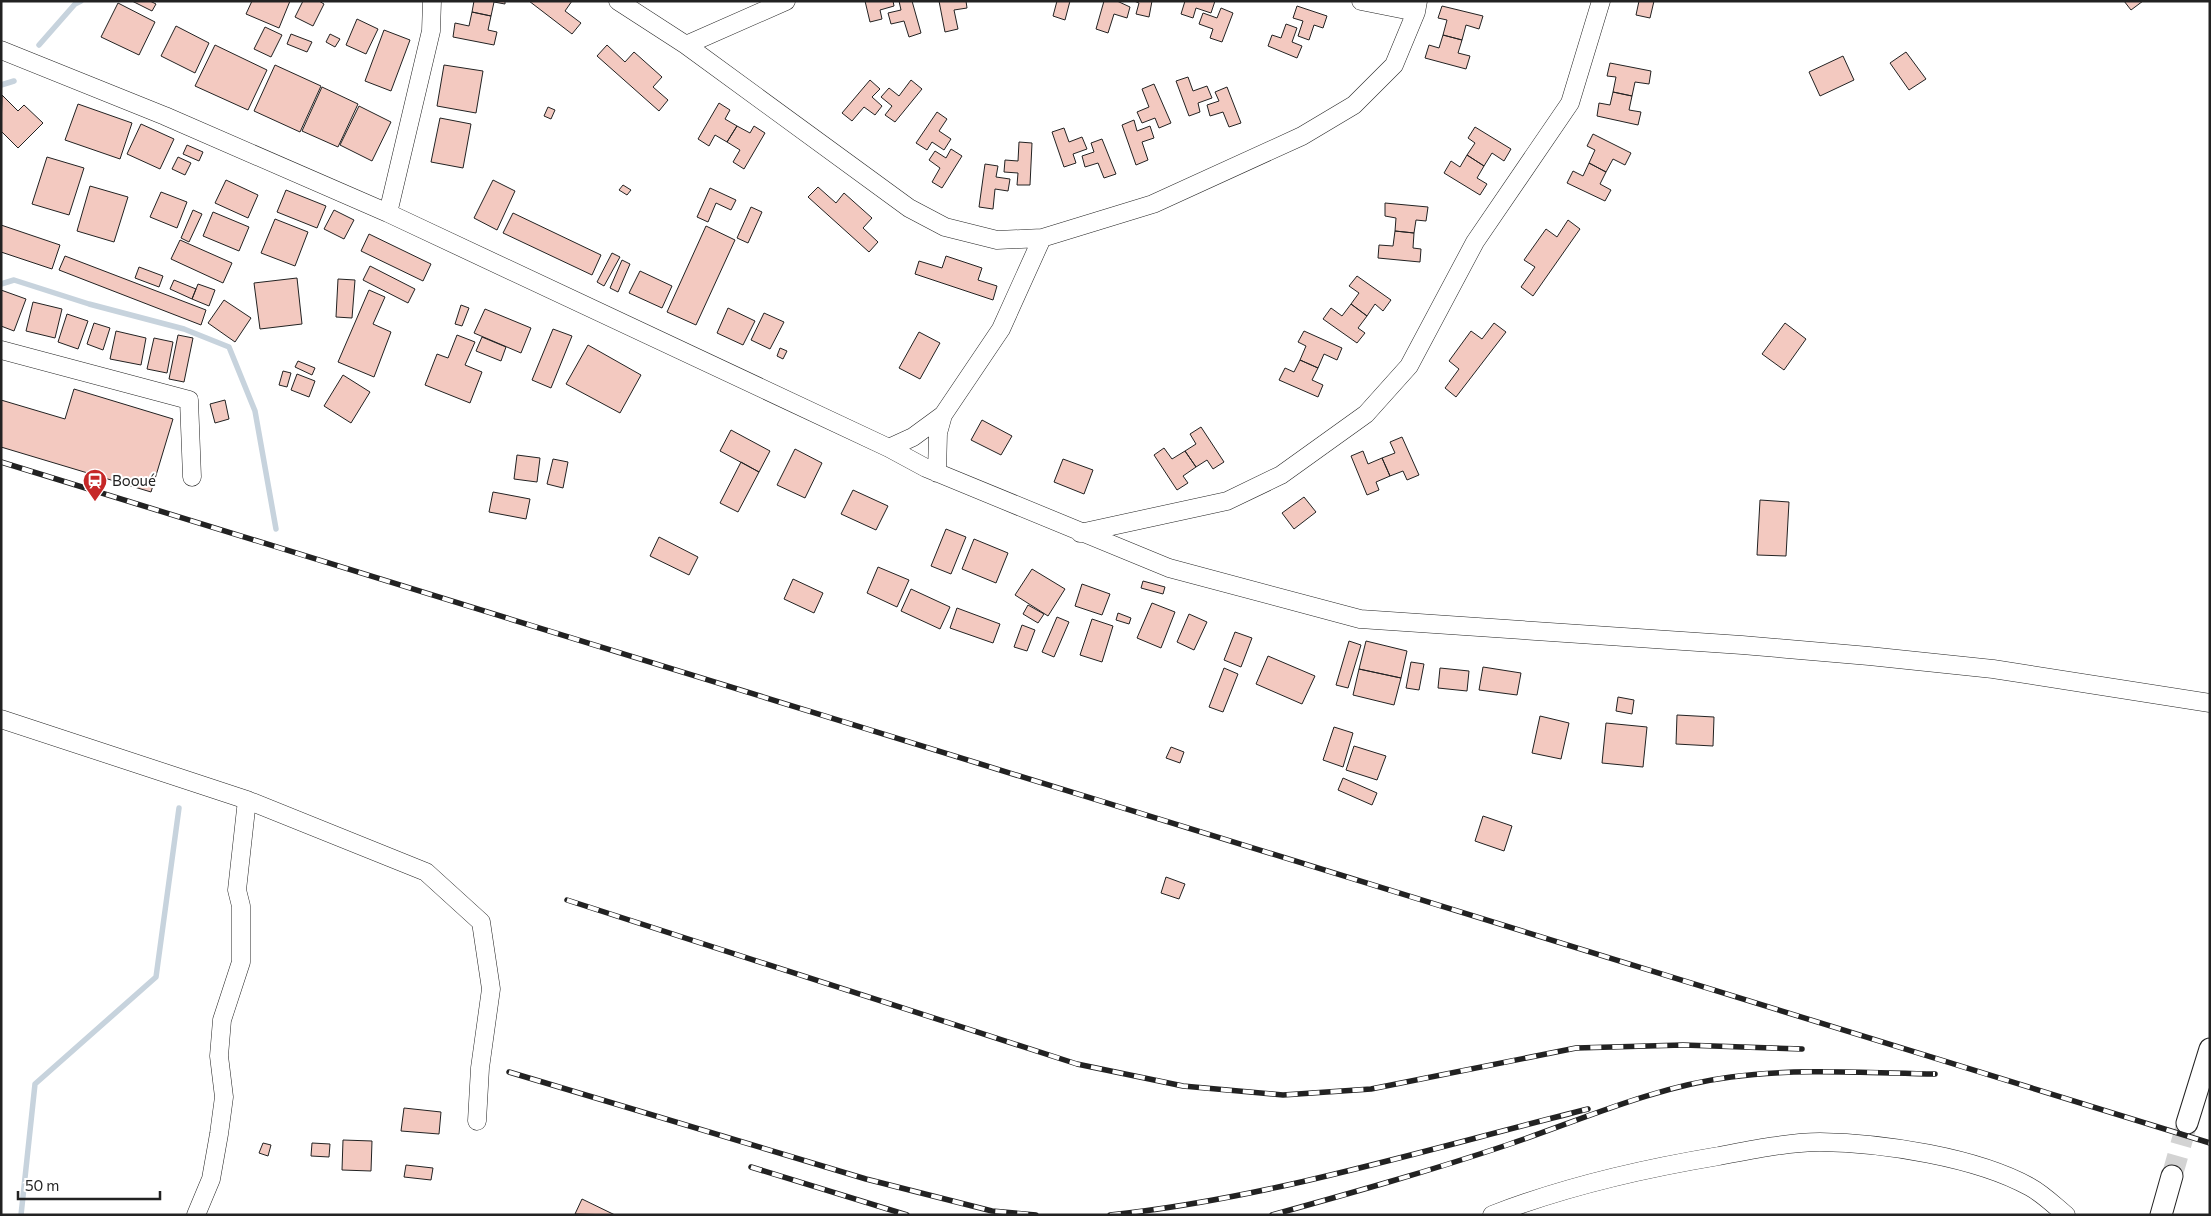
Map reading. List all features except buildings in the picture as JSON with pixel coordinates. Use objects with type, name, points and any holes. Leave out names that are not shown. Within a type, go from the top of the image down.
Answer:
[{"type":"street","points":[[388,213],[431,31],[432,1]]},
{"type":"street","points":[[618,1],[686,45],[909,208],[945,227],[996,240],[1042,238],[1153,204],[1302,136],[1354,105],[1394,65],[1417,7],[1361,1]]},
{"type":"street","points":[[686,45],[786,1]]},
{"type":"street","points":[[1080,533],[1227,501],[1281,474],[1366,414],[1409,366],[1475,242],[1570,103],[1601,1]]},
{"type":"street","points":[[1,50],[165,116],[388,213],[889,448],[937,473],[1169,568],[1360,619],[1742,645],[1869,656],[1993,669],[2210,703]]},
{"type":"street","points":[[889,448],[913,437],[943,415],[1002,329],[1042,238]]},
{"type":"street","points":[[1,350],[189,400],[192,476]]},
{"type":"street","points":[[937,473],[938,434],[943,415]]},
{"type":"street","points":[[1,719],[247,800],[426,872],[481,922],[491,989],[480,1068],[477,1121]]},
{"type":"street","points":[[196,1215],[211,1179],[220,1134],[224,1097],[219,1056],[222,1020],[241,962],[242,914],[237,890],[247,800]]},
{"type":"street","points":[[2187,1123],[2210,1049]]},
{"type":"street","points":[[1492,1215],[1584,1184],[1655,1168],[1742,1152],[1820,1142],[1917,1151],[1979,1166],[2031,1187],[2066,1215]]},
{"type":"street","points":[[2161,1215],[2172,1176]]},
{"type":"waterway","points":[[39,45],[75,4],[81,1]]},
{"type":"waterway","points":[[1,85],[14,81]]},
{"type":"waterway","points":[[1,284],[14,280],[89,304],[184,329],[229,347],[255,411],[276,529]]},
{"type":"waterway","points":[[21,1215],[35,1084],[156,977],[179,808]]},
{"type":"tunnel","points":[[2172,1176],[2187,1123]]},
{"type":"railway","points":[[1,462],[2210,1143]]},
{"type":"railway","points":[[567,900],[1077,1064],[1183,1086],[1283,1095],[1371,1089],[1576,1048],[1683,1045],[1802,1049]]},
{"type":"railway","points":[[509,1072],[866,1179],[992,1211],[1036,1215]]},
{"type":"railway","points":[[1272,1215],[1449,1164],[1645,1096],[1702,1082],[1756,1074],[1781,1073],[1935,1074]]},
{"type":"railway","points":[[1110,1215],[1231,1197],[1291,1184],[1588,1109]]},
{"type":"railway","points":[[751,1167],[907,1215]]},
{"type":"place","name":"Booué","points":[[95,502]]}]
